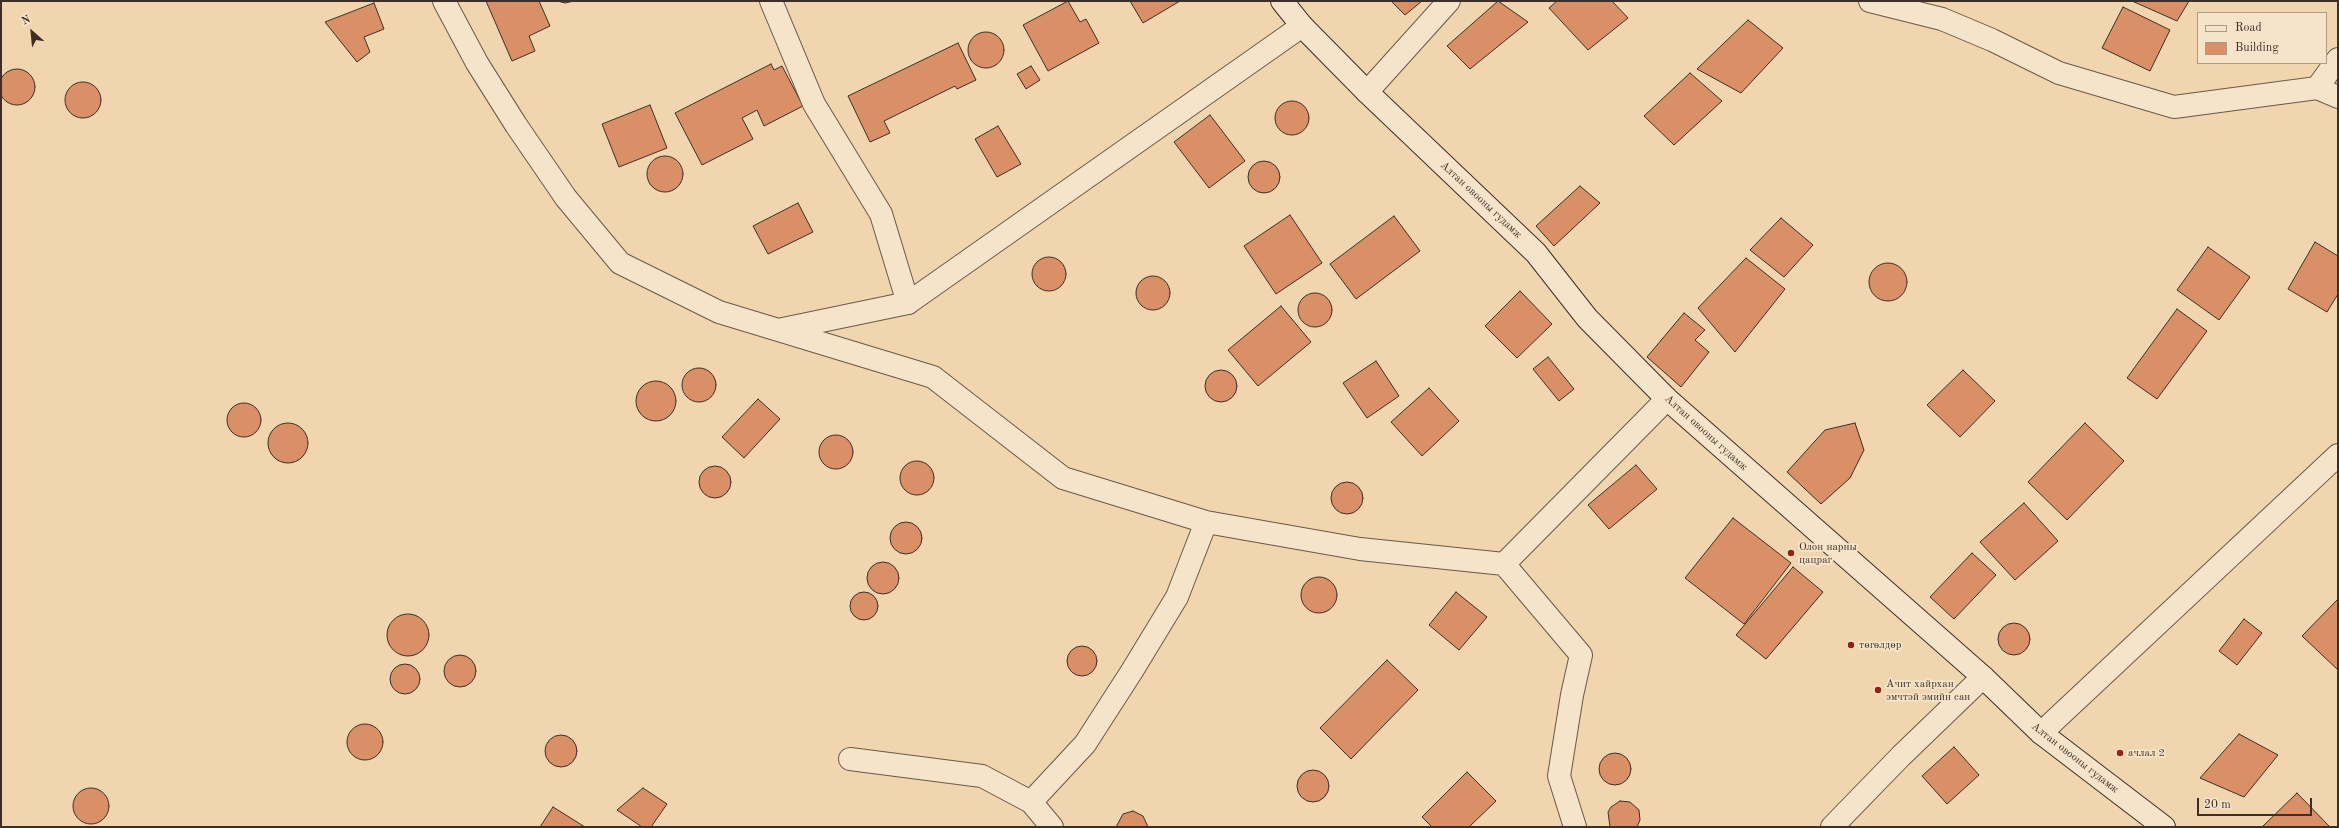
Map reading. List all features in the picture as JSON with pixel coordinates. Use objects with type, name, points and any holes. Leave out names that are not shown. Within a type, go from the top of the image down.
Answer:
[{"type":"street","points":[[444,1],[477,63],[516,126],[566,198],[620,263],[719,312],[933,377],[1063,478],[1206,522],[1360,549],[1504,564],[1581,656],[1572,694],[1559,776],[1574,827]]},
{"type":"street","points":[[771,1],[814,104],[880,214],[908,304]]},
{"type":"street","name":"Алтан овооны гудамж","points":[[1282,1],[1302,26],[1367,92],[1536,253],[1587,318],[1667,399],[1983,677],[2041,733],[2164,827]]},
{"type":"street","points":[[1367,92],[1449,1]]},
{"type":"street","points":[[1870,1],[1942,19],[1992,40],[2059,73],[2174,107],[2317,88],[2338,97]]},
{"type":"street","points":[[775,330],[908,304],[1302,26]]},
{"type":"street","points":[[2317,88],[2338,59]]},
{"type":"street","points":[[1504,564],[1667,399]]},
{"type":"street","points":[[2041,733],[2338,455]]},
{"type":"street","points":[[1032,802],[1085,744],[1132,671],[1177,598],[1206,522]]},
{"type":"street","points":[[1832,827],[1901,756],[1983,677]]},
{"type":"street","points":[[850,759],[982,776],[1032,802],[1052,827]]},
{"type":"building","points":[[486,1],[539,1],[550,26],[529,36],[535,51],[512,61]]},
{"type":"building","points":[[557,1],[574,1],[565,3]]},
{"type":"building","points":[[1068,1],[1080,22],[1086,19],[1099,43],[1048,71],[1023,25]]},
{"type":"building","points":[[1130,1],[1180,1],[1143,23]]},
{"type":"building","points":[[1391,1],[1422,1],[1405,15]]},
{"type":"building","points":[[1498,1],[1528,22],[1470,69],[1447,46]]},
{"type":"building","points":[[1557,1],[1612,1],[1628,18],[1588,50],[1549,8]]},
{"type":"building","points":[[2132,1],[2189,1],[2177,21]]},
{"type":"building","points":[[374,3],[384,29],[364,37],[370,52],[357,62],[325,22]]},
{"type":"building","points":[[2123,7],[2170,30],[2150,71],[2102,48]]},
{"type":"building","points":[[1748,20],[1783,48],[1741,93],[1697,69]]},
{"type":"building","points":[[990,32],[999,37],[1003,43],[1003,57],[999,63],[990,68],[982,68],[973,63],[969,57],[968,46],[973,37],[979,33]]},
{"type":"building","points":[[958,43],[976,80],[957,89],[955,86],[884,121],[890,133],[870,142],[848,96]]},
{"type":"building","points":[[771,64],[774,70],[782,66],[803,106],[764,126],[757,110],[742,118],[753,139],[702,165],[675,113]]},
{"type":"building","points":[[1031,66],[1040,80],[1026,89],[1017,74]]},
{"type":"building","points":[[21,69],[30,74],[34,80],[34,94],[30,100],[21,105],[13,105],[4,100],[0,94],[-1,83],[4,74],[10,70]]},
{"type":"building","points":[[1690,73],[1722,101],[1674,145],[1644,116]]},
{"type":"building","points":[[87,82],[96,87],[100,93],[100,107],[96,113],[87,118],[79,118],[70,113],[66,107],[65,96],[70,87],[76,83]]},
{"type":"building","points":[[1289,101],[1295,101],[1299,102],[1306,108],[1309,118],[1308,125],[1302,132],[1295,135],[1289,135],[1285,134],[1278,128],[1275,121],[1275,115],[1276,111],[1282,104]]},
{"type":"building","points":[[650,105],[667,148],[619,167],[602,124]]},
{"type":"building","points":[[1210,115],[1245,161],[1209,188],[1174,142]]},
{"type":"building","points":[[998,126],[1021,164],[997,177],[975,139]]},
{"type":"building","points":[[669,156],[678,161],[682,167],[682,181],[678,187],[669,192],[661,192],[652,187],[648,181],[647,170],[652,161],[658,157]]},
{"type":"building","points":[[1261,161],[1267,161],[1276,165],[1280,177],[1276,189],[1267,193],[1261,193],[1252,189],[1248,180],[1248,174],[1252,165]]},
{"type":"building","points":[[1580,186],[1600,203],[1554,246],[1536,226]]},
{"type":"building","points":[[798,203],[813,232],[768,254],[753,226]]},
{"type":"building","points":[[1290,215],[1322,263],[1276,294],[1244,246]]},
{"type":"building","points":[[1394,216],[1420,251],[1356,299],[1330,264]]},
{"type":"building","points":[[1781,218],[1813,245],[1784,277],[1750,250]]},
{"type":"building","points":[[2315,242],[2338,256],[2338,294],[2327,312],[2288,289]]},
{"type":"building","points":[[2208,247],[2250,277],[2219,320],[2177,290]]},
{"type":"building","points":[[1046,257],[1052,257],[1056,258],[1063,264],[1066,274],[1065,281],[1059,288],[1052,291],[1046,291],[1042,290],[1035,284],[1032,277],[1032,271],[1033,267],[1039,260]]},
{"type":"building","points":[[1746,258],[1785,289],[1735,352],[1698,308]]},
{"type":"building","points":[[1884,263],[1892,263],[1899,266],[1904,271],[1907,282],[1904,293],[1899,298],[1892,301],[1884,301],[1877,298],[1872,293],[1869,286],[1869,278],[1872,271],[1877,266]]},
{"type":"building","points":[[1150,276],[1156,276],[1160,277],[1167,283],[1170,293],[1169,300],[1163,307],[1156,310],[1150,310],[1146,309],[1139,303],[1136,296],[1136,290],[1137,286],[1143,279]]},
{"type":"building","points":[[1520,291],[1552,324],[1517,358],[1485,326]]},
{"type":"building","points":[[1312,293],[1318,293],[1322,294],[1329,300],[1332,310],[1331,317],[1325,324],[1318,327],[1312,327],[1308,326],[1301,320],[1298,313],[1298,307],[1299,303],[1305,296]]},
{"type":"building","points":[[1281,306],[1311,342],[1258,386],[1228,350]]},
{"type":"building","points":[[2177,309],[2207,331],[2157,399],[2127,378]]},
{"type":"building","points":[[1684,313],[1705,330],[1695,340],[1709,352],[1681,387],[1647,357]]},
{"type":"building","points":[[1548,357],[1574,389],[1559,401],[1533,369]]},
{"type":"building","points":[[1376,361],[1399,396],[1367,418],[1343,383]]},
{"type":"building","points":[[696,368],[702,368],[706,369],[713,375],[716,385],[715,392],[709,399],[702,402],[696,402],[692,401],[685,395],[682,388],[682,382],[683,378],[689,371]]},
{"type":"building","points":[[1224,370],[1230,372],[1235,377],[1237,386],[1235,395],[1230,400],[1218,402],[1212,400],[1207,395],[1205,383],[1207,377],[1212,372]]},
{"type":"building","points":[[1963,370],[1995,401],[1960,437],[1927,405]]},
{"type":"building","points":[[660,381],[667,384],[673,390],[676,401],[675,409],[667,418],[660,421],[652,421],[645,418],[637,409],[636,397],[639,390],[648,382]]},
{"type":"building","points":[[1429,388],[1459,421],[1422,456],[1391,422]]},
{"type":"building","points":[[758,399],[780,419],[744,458],[722,437]]},
{"type":"building","points":[[244,403],[256,408],[261,420],[256,432],[244,437],[232,432],[227,420],[232,408]]},
{"type":"building","points":[[288,423],[299,426],[305,432],[308,443],[305,454],[299,460],[288,463],[277,460],[271,454],[268,443],[271,432],[277,426]]},
{"type":"building","points":[[1855,423],[1864,450],[1850,478],[1821,504],[1787,472],[1825,430]]},
{"type":"building","points":[[2085,423],[2124,461],[2067,520],[2028,482]]},
{"type":"building","points":[[833,435],[839,435],[843,436],[850,442],[853,452],[852,459],[846,466],[839,469],[833,469],[829,468],[822,462],[819,455],[819,449],[820,445],[826,438]]},
{"type":"building","points":[[914,461],[920,461],[924,462],[931,468],[934,478],[933,485],[927,492],[920,495],[914,495],[910,494],[903,488],[900,481],[900,475],[901,471],[907,464]]},
{"type":"building","points":[[1636,465],[1657,489],[1609,529],[1588,505]]},
{"type":"building","points":[[712,466],[718,466],[728,473],[731,482],[730,488],[724,495],[718,498],[712,498],[702,491],[699,485],[699,479],[706,469]]},
{"type":"building","points":[[1344,482],[1350,482],[1359,486],[1363,498],[1359,510],[1350,514],[1344,514],[1335,510],[1331,501],[1331,495],[1335,486]]},
{"type":"building","points":[[2024,503],[2058,541],[2015,580],[1980,542]]},
{"type":"building","points":[[1733,518],[1791,563],[1744,624],[1685,578]]},
{"type":"building","points":[[903,522],[909,522],[919,529],[922,538],[921,544],[915,551],[909,554],[903,554],[893,547],[890,541],[890,535],[897,525]]},
{"type":"building","points":[[1972,553],[1996,575],[1954,619],[1930,597]]},
{"type":"building","points":[[883,562],[889,563],[896,569],[899,578],[898,584],[892,591],[883,594],[877,593],[870,587],[867,578],[868,572],[874,565]]},
{"type":"building","points":[[1793,567],[1823,592],[1766,659],[1736,635]]},
{"type":"building","points":[[1323,577],[1332,582],[1336,588],[1336,602],[1332,608],[1323,613],[1315,613],[1306,608],[1302,602],[1301,591],[1306,582],[1312,578]]},
{"type":"building","points":[[864,592],[874,596],[878,606],[874,616],[864,620],[854,616],[850,606],[854,596]]},
{"type":"building","points":[[1456,592],[1487,617],[1459,650],[1429,625]]},
{"type":"building","points":[[2338,599],[2338,670],[2302,636]]},
{"type":"building","points":[[408,614],[423,620],[429,635],[423,650],[408,656],[393,650],[387,635],[393,620]]},
{"type":"building","points":[[2244,619],[2262,633],[2237,665],[2219,651]]},
{"type":"building","points":[[2011,623],[2017,623],[2026,627],[2030,639],[2026,651],[2017,655],[2011,655],[2002,651],[1998,642],[1998,636],[2002,627]]},
{"type":"building","points":[[1082,646],[1093,650],[1097,661],[1093,672],[1082,676],[1071,672],[1067,661],[1071,650]]},
{"type":"building","points":[[457,655],[463,655],[472,659],[476,671],[472,683],[463,687],[457,687],[448,683],[444,674],[444,668],[448,659]]},
{"type":"building","points":[[1387,660],[1418,690],[1351,759],[1320,728]]},
{"type":"building","points":[[405,664],[416,668],[420,679],[416,690],[405,694],[394,690],[390,679],[394,668]]},
{"type":"building","points":[[365,724],[378,729],[383,742],[378,755],[365,760],[352,755],[347,742],[352,729]]},
{"type":"building","points":[[2239,734],[2278,755],[2244,797],[2200,778]]},
{"type":"building","points":[[561,735],[567,736],[574,742],[577,751],[576,757],[570,764],[561,767],[555,766],[548,760],[545,751],[546,745],[552,738]]},
{"type":"building","points":[[1954,747],[1979,775],[1947,804],[1922,776]]},
{"type":"building","points":[[1612,753],[1618,753],[1627,757],[1631,769],[1627,781],[1618,785],[1612,785],[1603,781],[1599,772],[1599,766],[1603,757]]},
{"type":"building","points":[[1310,770],[1316,770],[1325,774],[1329,786],[1325,798],[1316,802],[1310,802],[1301,798],[1297,789],[1297,783],[1301,774]]},
{"type":"building","points":[[1467,772],[1496,801],[1469,827],[1432,827],[1422,817]]},
{"type":"building","points":[[95,788],[104,793],[108,799],[108,813],[104,819],[95,824],[87,824],[78,819],[74,813],[73,802],[78,793],[84,789]]},
{"type":"building","points":[[643,788],[667,804],[651,827],[642,827],[617,810]]},
{"type":"building","points":[[2297,793],[2330,827],[2262,827]]},
{"type":"building","points":[[1620,801],[1630,802],[1639,810],[1640,820],[1637,827],[1610,827],[1608,812],[1611,807]]},
{"type":"building","points":[[553,807],[585,827],[540,827]]},
{"type":"building","points":[[1133,811],[1143,816],[1148,827],[1116,827],[1123,814]]},
{"type":"place","name":"Олон нарны цацраг","points":[[1791,553]]},
{"type":"place","name":"төгөлдөр","points":[[1851,645]]},
{"type":"place","name":"Ачит хайрхан эмчтэй эмийн сан","points":[[1878,690]]},
{"type":"place","name":"ачлал 2","points":[[2120,753]]}]
